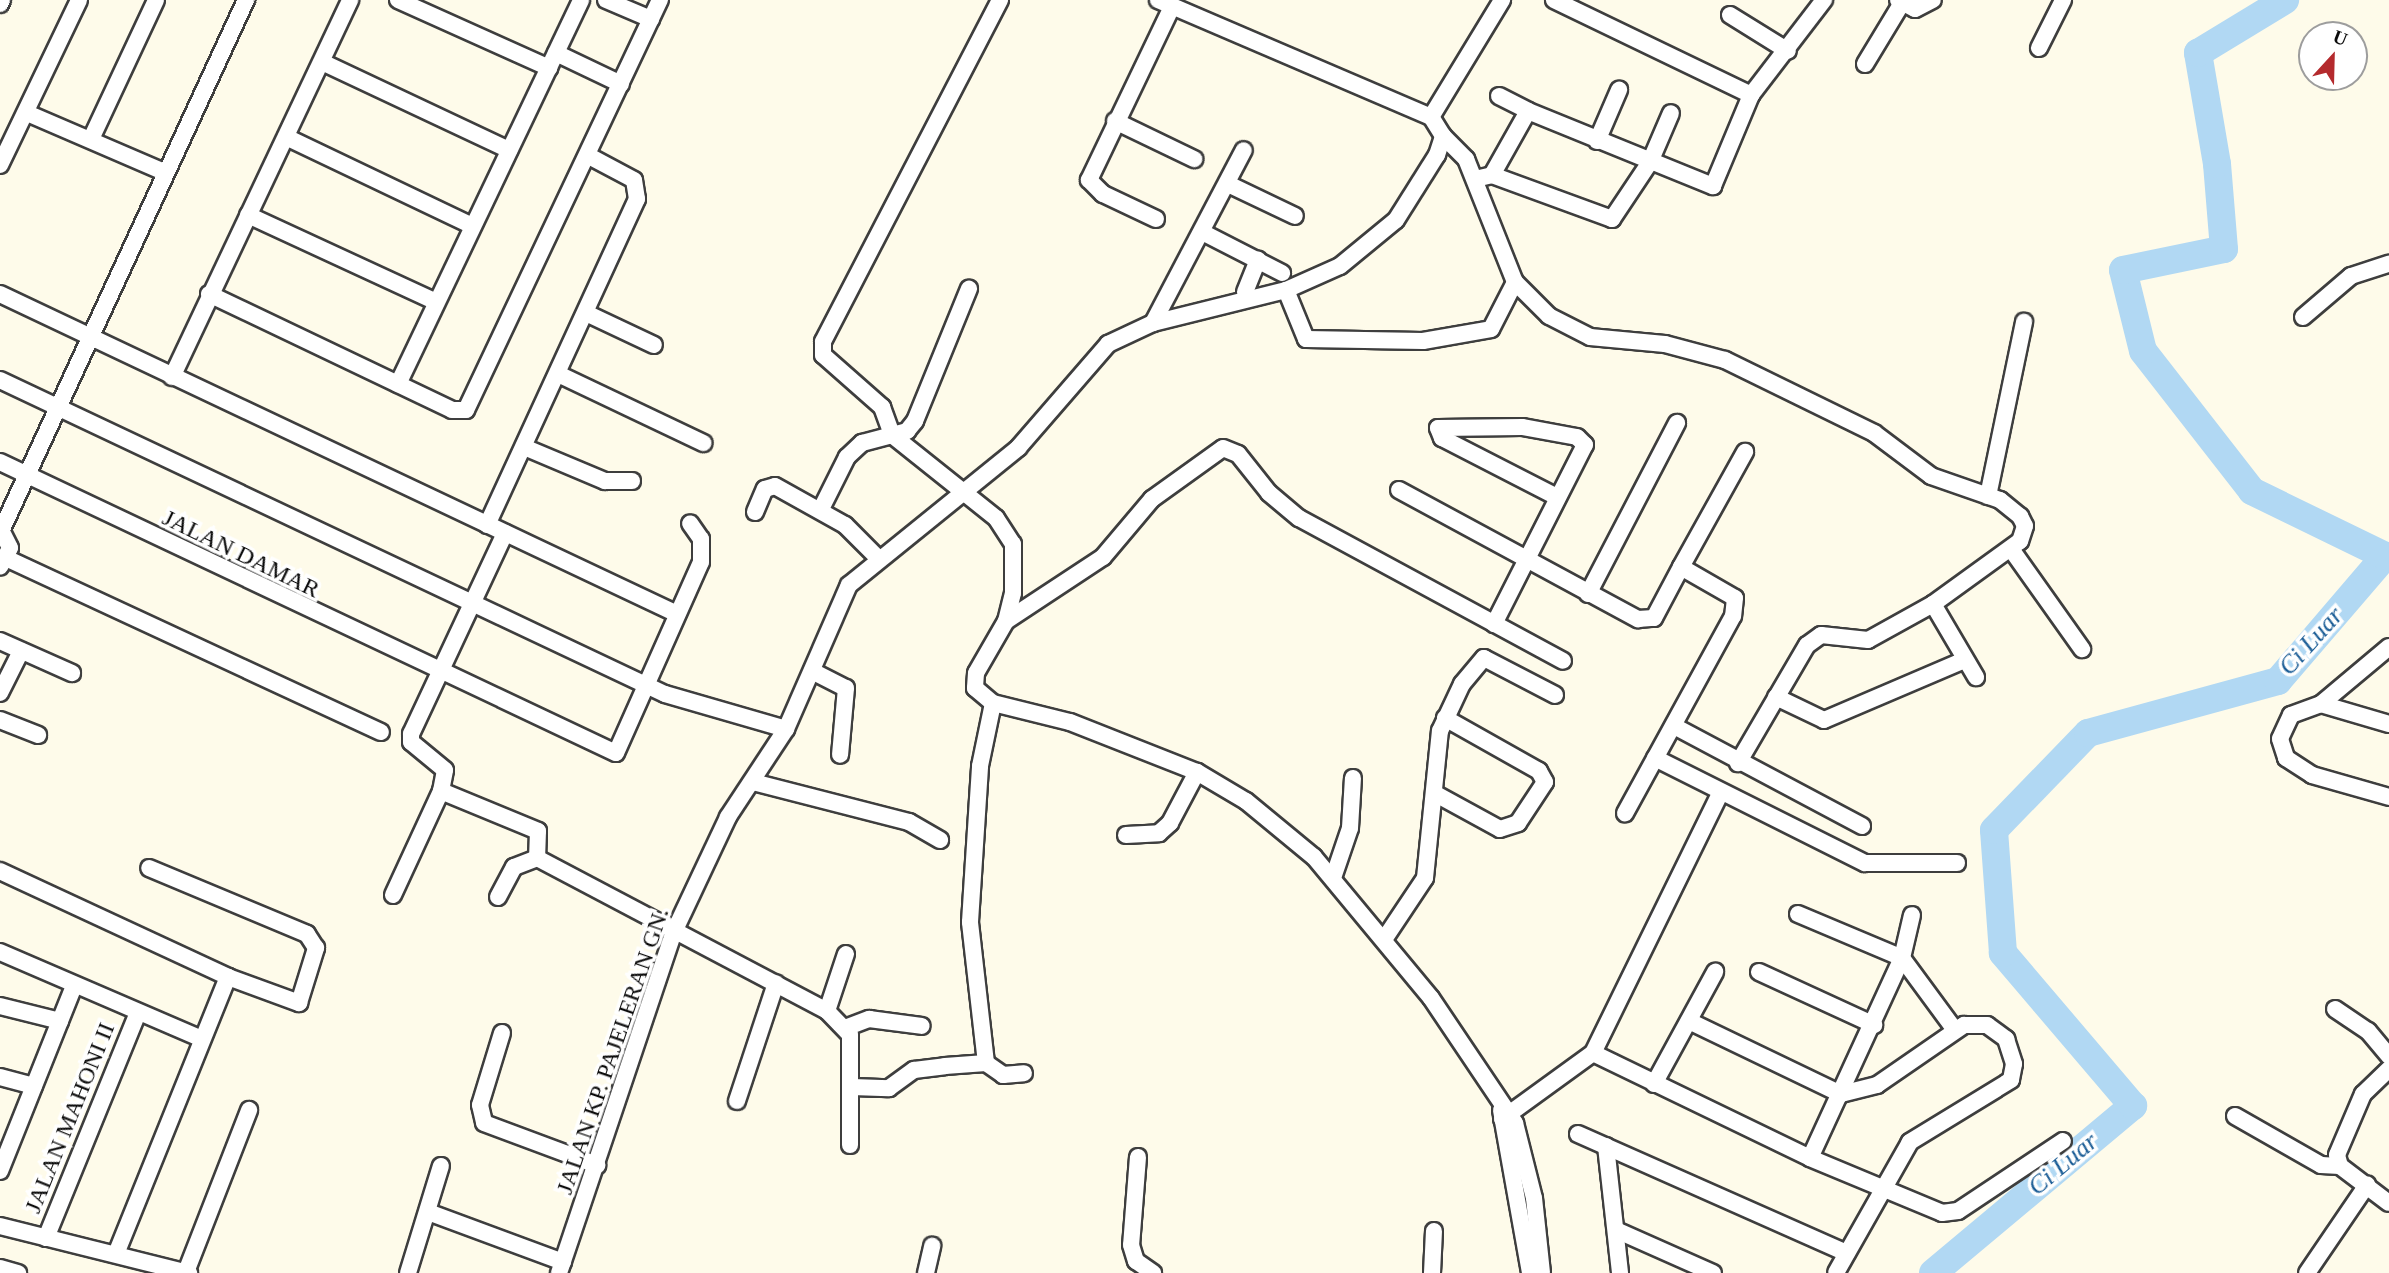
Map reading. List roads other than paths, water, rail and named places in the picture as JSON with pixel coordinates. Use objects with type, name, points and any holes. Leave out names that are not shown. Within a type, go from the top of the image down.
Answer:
[{"type":"street","points":[[0,165],[79,0]]},
{"type":"street","points":[[91,139],[156,0]]},
{"type":"street","points":[[246,0],[24,473],[1,528],[10,548],[4,563],[381,732]]},
{"type":"street","points":[[172,377],[349,0]]},
{"type":"street","points":[[398,0],[552,61],[621,84]]},
{"type":"street","points":[[398,384],[580,0]]},
{"type":"street","points":[[606,0],[650,19]]},
{"type":"street","points":[[209,294],[452,410],[470,405],[528,270],[587,155],[660,0]]},
{"type":"street","points":[[1000,0],[821,348],[834,367],[882,407],[892,435],[967,492],[996,518],[1013,544],[1016,567],[1006,621],[974,680],[983,697],[993,703],[1070,722],[1197,772],[1246,801],[1332,878],[1385,938],[1503,1113],[1520,1131],[1534,1198],[1542,1273]]},
{"type":"street","points":[[1431,117],[1502,0]]},
{"type":"street","points":[[1554,0],[1751,95]]},
{"type":"street","points":[[1499,96],[1597,141],[1713,186],[1751,95],[1788,51],[1824,0]]},
{"type":"street","points":[[1865,64],[1900,2],[1915,9],[1933,0]]},
{"type":"street","points":[[2039,48],[2060,5],[2045,0]]},
{"type":"street","points":[[1156,219],[1090,185],[1165,4],[1431,117],[1443,136],[1462,153],[1475,179],[1515,282],[1549,316],[1590,337],[1665,344],[1725,360],[1874,433],[1931,476],[1988,496],[2020,516],[2024,535],[2011,549],[1933,604],[1868,640],[1814,639],[1738,763]]},
{"type":"street","points":[[1730,15],[1788,51]]},
{"type":"street","points":[[322,62],[509,150]]},
{"type":"street","points":[[1597,141],[1619,89]]},
{"type":"street","points":[[1492,175],[1528,111]]},
{"type":"street","points":[[27,113],[163,172]]},
{"type":"street","points":[[1475,179],[1492,175],[1612,219],[1650,162],[1671,113]]},
{"type":"street","points":[[1115,121],[1194,159]]},
{"type":"street","name":"JALAN KP. PAJELERAN GN.","points":[[561,1268],[673,934],[712,848],[786,729],[846,591],[877,557],[967,492],[1018,448],[1093,357],[1153,323],[1286,290],[1340,266],[1378,239],[1412,201],[1443,136]]},
{"type":"street","points":[[286,137],[473,226]]},
{"type":"street","points":[[1153,323],[1244,150]]},
{"type":"street","points":[[487,526],[586,313],[638,187],[587,155]]},
{"type":"street","points":[[1228,184],[1295,216]]},
{"type":"street","points":[[248,215],[436,302]]},
{"type":"street","points":[[1202,232],[1282,272]]},
{"type":"street","points":[[1245,292],[1258,260]]},
{"type":"street","points":[[2303,317],[2351,276],[2389,264]]},
{"type":"street","points":[[1286,290],[1306,339],[1423,341],[1491,329],[1515,282]]},
{"type":"street","points":[[821,509],[847,457],[862,443],[907,431],[915,421],[970,289]]},
{"type":"street","points":[[0,294],[677,614]]},
{"type":"street","points":[[586,313],[654,345]]},
{"type":"street","points":[[1988,496],[2024,322]]},
{"type":"street","points":[[558,374],[703,443]]},
{"type":"street","points":[[0,380],[647,686],[786,729]]},
{"type":"street","points":[[1588,594],[1677,423]]},
{"type":"street","points":[[1494,624],[1586,445],[1583,439],[1522,427],[1438,428],[1442,438],[1557,497]]},
{"type":"street","points":[[524,447],[606,481],[632,481]]},
{"type":"street","points":[[1006,621],[1103,557],[1152,499],[1223,448],[1238,454],[1269,493],[1299,518],[1563,662]]},
{"type":"street","points":[[1399,489],[1588,594],[1650,621],[1745,452]]},
{"type":"street","name":"JALAN DAMAR","points":[[0,462],[440,673],[616,753],[647,686]]},
{"type":"street","points":[[755,512],[769,485],[821,509],[877,557]]},
{"type":"street","points":[[647,686],[703,551],[690,523]]},
{"type":"street","points":[[393,895],[441,791],[443,765],[411,742],[505,533]]},
{"type":"street","points":[[2011,549],[2082,649]]},
{"type":"street","points":[[1625,813],[1674,726],[1736,602],[1681,567]]},
{"type":"street","points":[[1933,604],[1976,677]]},
{"type":"street","points":[[0,641],[72,673]]},
{"type":"street","points":[[2389,647],[2321,704],[2285,721],[2280,739],[2286,758],[2312,775],[2389,797]]},
{"type":"street","points":[[0,694],[21,652]]},
{"type":"street","points":[[1385,938],[1425,878],[1445,718],[1462,684],[1484,658],[1555,695]]},
{"type":"street","points":[[1776,697],[1824,720],[1965,660]]},
{"type":"street","points":[[812,671],[846,688],[840,755]]},
{"type":"street","points":[[986,1063],[970,922],[980,766],[993,703]]},
{"type":"street","points":[[2321,704],[2389,724]]},
{"type":"street","points":[[1434,793],[1500,829],[1518,823],[1545,782],[1539,771],[1445,718]]},
{"type":"street","points":[[0,720],[37,735]]},
{"type":"street","points":[[1674,726],[1738,763],[1862,826]]},
{"type":"street","points":[[1655,758],[1720,794],[1865,863],[1957,863]]},
{"type":"street","points":[[1126,835],[1164,828],[1197,772]]},
{"type":"street","points":[[1332,878],[1350,828],[1353,778]]},
{"type":"street","points":[[753,782],[909,822],[940,840]]},
{"type":"street","points":[[441,791],[538,831],[537,858]]},
{"type":"street","points":[[1503,1113],[1593,1053],[1720,794]]},
{"type":"street","points":[[498,897],[514,867],[537,858],[568,871],[673,934],[776,982],[827,1011],[850,1035],[850,1145]]},
{"type":"street","points":[[0,871],[228,976],[299,1003],[316,948],[307,934],[149,868]]},
{"type":"street","points":[[1798,914],[1902,958],[1955,1030]]},
{"type":"street","points":[[1810,1158],[1874,1025],[1902,958],[1912,915]]},
{"type":"street","points":[[0,952],[137,1015],[202,1039]]},
{"type":"street","points":[[827,1011],[846,954]]},
{"type":"street","points":[[1654,1084],[1715,971]]},
{"type":"street","points":[[1759,972],[1874,1025]]},
{"type":"street","points":[[116,1254],[228,976]]},
{"type":"street","points":[[737,1101],[776,982]]},
{"type":"street","points":[[0,1171],[4,1151],[34,1086],[74,986]]},
{"type":"street","points":[[0,1006],[60,1021]]},
{"type":"street","points":[[2335,1009],[2368,1031],[2389,1056]]},
{"type":"street","name":"JALAN MAHONI II","points":[[46,1238],[137,1015]]},
{"type":"street","points":[[845,1028],[869,1019],[922,1026]]},
{"type":"street","points":[[1689,1021],[1841,1094],[1877,1085],[1955,1030],[1977,1022],[2006,1040],[2014,1074],[1910,1142],[1836,1273]]},
{"type":"street","points":[[502,1033],[480,1105],[484,1123],[597,1165]]},
{"type":"street","points":[[1593,1053],[1810,1158],[1951,1213],[2063,1141]]},
{"type":"street","points":[[852,1087],[877,1091],[914,1070],[986,1063],[1003,1075],[1024,1073]]},
{"type":"street","points":[[2340,1166],[2341,1138],[2363,1094],[2389,1069]]},
{"type":"street","points":[[0,1077],[34,1086]]},
{"type":"street","points":[[0,1226],[188,1273],[248,1110]]},
{"type":"street","points":[[1503,1113],[1530,1273]]},
{"type":"street","points":[[2235,1115],[2320,1165],[2340,1166],[2389,1203]]},
{"type":"street","points":[[1578,1134],[1847,1253]]},
{"type":"street","points":[[1606,1146],[1620,1273]]},
{"type":"street","points":[[1138,1157],[1131,1245],[1136,1261],[1153,1273]]},
{"type":"street","points":[[408,1273],[441,1166]]},
{"type":"street","points":[[2307,1273],[2367,1185]]},
{"type":"street","points":[[428,1212],[561,1268]]},
{"type":"street","points":[[1615,1230],[1713,1273]]},
{"type":"street","points":[[1432,1273],[1434,1231]]},
{"type":"street","points":[[926,1273],[932,1246]]},
{"type":"street","points":[[0,1268],[18,1273]]},
{"type":"waterway","name":"Ci Luar","points":[[1933,1273],[2133,1106],[2003,953],[1994,830],[2088,733],[2278,681],[2385,556],[2252,491],[2143,351],[2123,270],[2224,249],[2217,164],[2198,53],[2285,0]]}]
